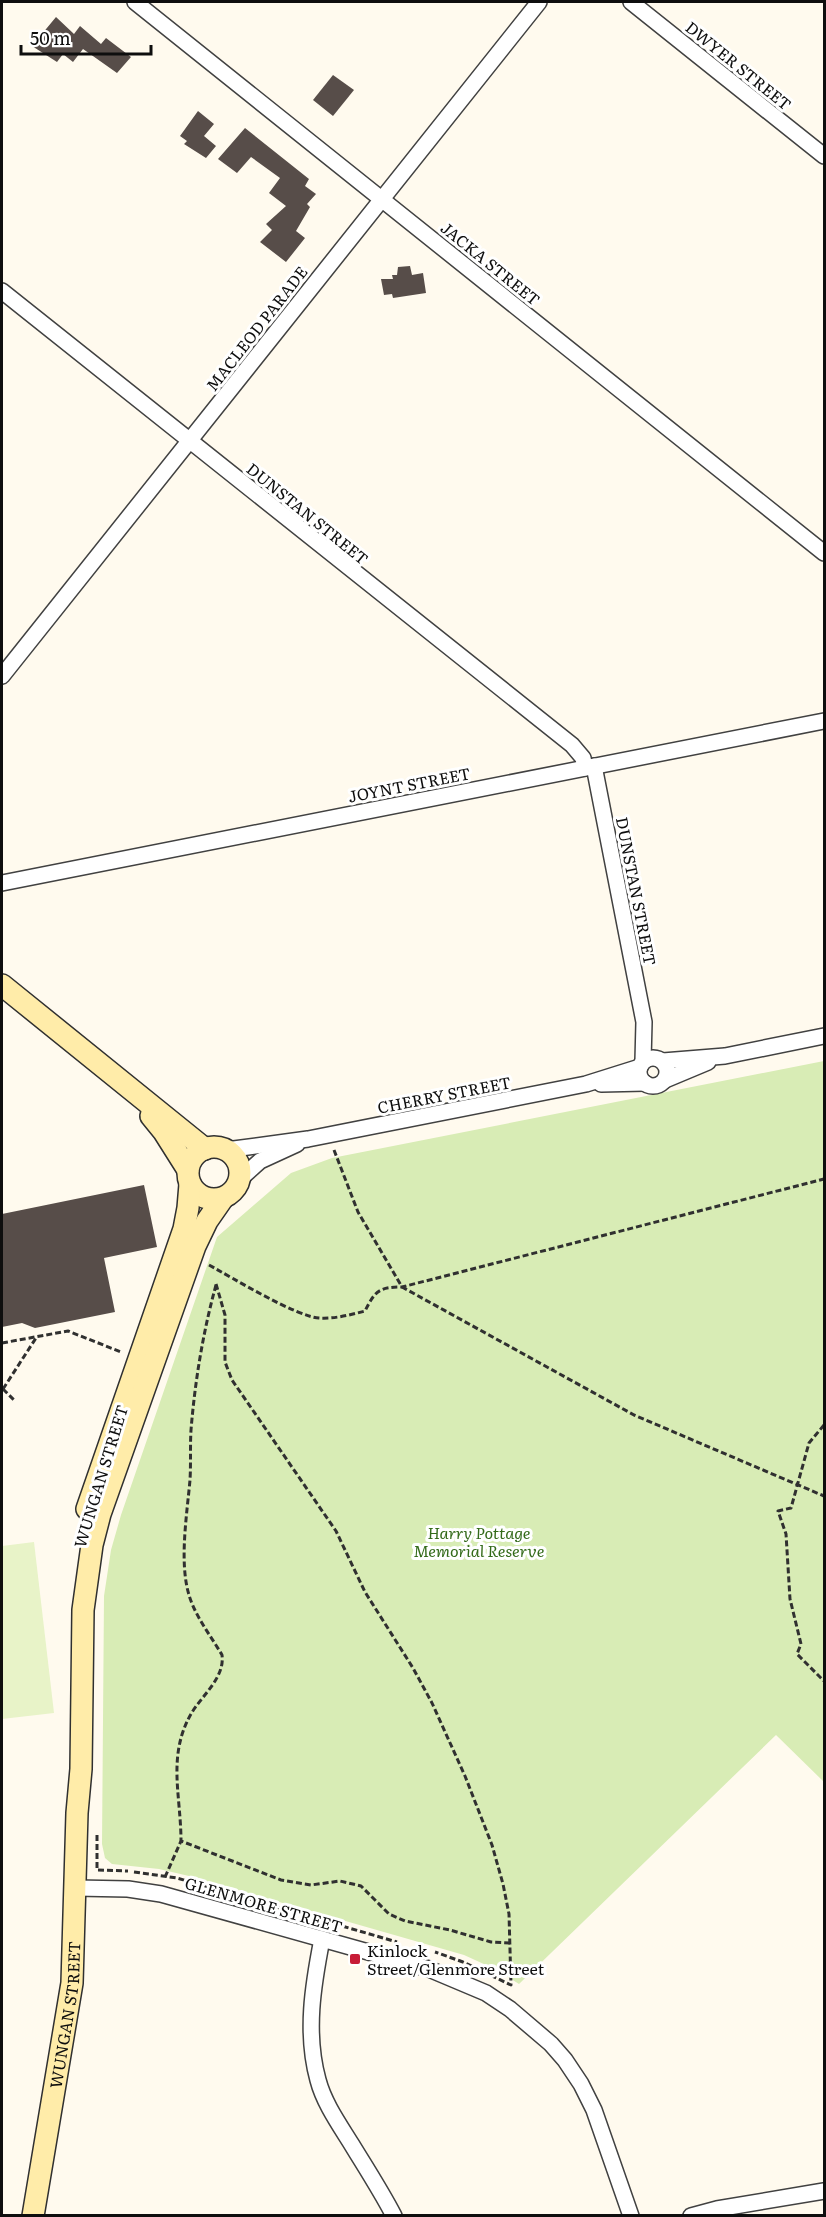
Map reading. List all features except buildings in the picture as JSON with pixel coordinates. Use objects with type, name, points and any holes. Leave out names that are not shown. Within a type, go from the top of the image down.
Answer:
[{"type":"street","name":"JACKA STREET","points":[[135,2],[825,553]]},
{"type":"street","name":"MACLEOD PARADE","points":[[2,676],[539,2]]},
{"type":"street","name":"DWYER STREET","points":[[631,2],[825,156]]},
{"type":"street","name":"DUNSTAN STREET","points":[[2,291],[572,745],[590,767],[644,1022],[662,1060]]},
{"type":"street","name":"JOYNT STREET","points":[[2,883],[825,720]]},
{"type":"street","points":[[2,985],[205,1149]]},
{"type":"street","name":"DUNSTAN STREET","points":[[641,1064],[644,1022]]},
{"type":"street","points":[[725,1056],[665,1080],[656,1086],[645,1083],[639,1076],[641,1064],[651,1057],[662,1060],[725,1056],[825,1036]]},
{"type":"street","points":[[662,1060],[668,1072],[665,1080]]},
{"type":"street","name":"CHERRY STREET","points":[[226,1150],[308,1139],[586,1084],[641,1064]]},
{"type":"street","points":[[123,1083],[164,1132],[189,1177],[194,1191],[208,1199],[223,1198],[237,1187],[240,1179],[238,1162],[226,1150],[205,1149],[193,1157],[189,1177]]},
{"type":"street","name":"CHERRY STREET","points":[[586,1084],[645,1083]]},
{"type":"street","name":"CHERRY STREET","points":[[240,1179],[260,1161],[308,1139]]},
{"type":"street","name":"WUNGAN STREET","points":[[77,1813],[70,1769],[68,1714],[69,1614],[72,1579],[87,1509],[184,1229],[188,1208],[189,1177]]},
{"type":"street","name":"WUNGAN STREET","points":[[33,2216],[72,1983],[77,1813],[81,1769],[83,1610],[92,1545],[100,1514],[191,1256],[207,1221],[223,1198]]},
{"type":"street","name":"GLENMORE STREET","points":[[76,1888],[128,1889],[161,1894],[429,1969],[486,1993],[531,2026],[565,2060],[581,2084],[594,2110],[631,2216]]},
{"type":"street","points":[[322,1939],[312,2000],[311,2030],[318,2082],[340,2126],[394,2216]]},
{"type":"street","points":[[691,2216],[717,2208],[825,2191]]},
{"type":"path","points":[[328,1135],[358,1212],[402,1287],[634,1415],[825,1496]]},
{"type":"path","points":[[191,1256],[289,1308],[316,1318],[346,1316],[365,1311],[372,1297],[383,1287],[402,1287],[825,1179]]},
{"type":"path","points":[[161,1894],[165,1876],[181,1841],[176,1782],[180,1742],[192,1714],[218,1677],[223,1662],[222,1655],[196,1612],[189,1595],[185,1567],[191,1432],[207,1320],[216,1284],[225,1315],[225,1362],[232,1380],[336,1531],[365,1592],[418,1676],[460,1766],[492,1845],[509,1914],[511,1985],[464,1962],[434,1952]]},
{"type":"path","points":[[2,1343],[68,1331],[138,1358]]},
{"type":"path","points":[[14,1400],[2,1388],[37,1337]]},
{"type":"path","points":[[825,1425],[809,1443],[791,1508],[778,1511],[786,1534],[790,1599],[801,1644],[797,1654],[825,1681]]},
{"type":"path","points":[[97,1824],[97,1870],[165,1876],[405,1944]]},
{"type":"path","points":[[181,1841],[280,1880],[311,1885],[340,1881],[361,1886],[389,1914],[405,1921],[450,1930],[490,1942],[510,1943]]},
{"type":"green space","name":"Harry Pottage Memorial Reserve","points":[[824,1061],[824,1782],[776,1735],[519,1984],[497,1970],[464,1955],[189,1876],[159,1869],[112,1864],[105,1858],[102,1844],[104,1596],[111,1550],[217,1237],[291,1173],[332,1158]]},
{"type":"green space","points":[[34,1542],[54,1713],[2,1719],[2,1546]]},
{"type":"place","name":"Kinlock Street/Glenmore Street","points":[[355,1959]]}]
